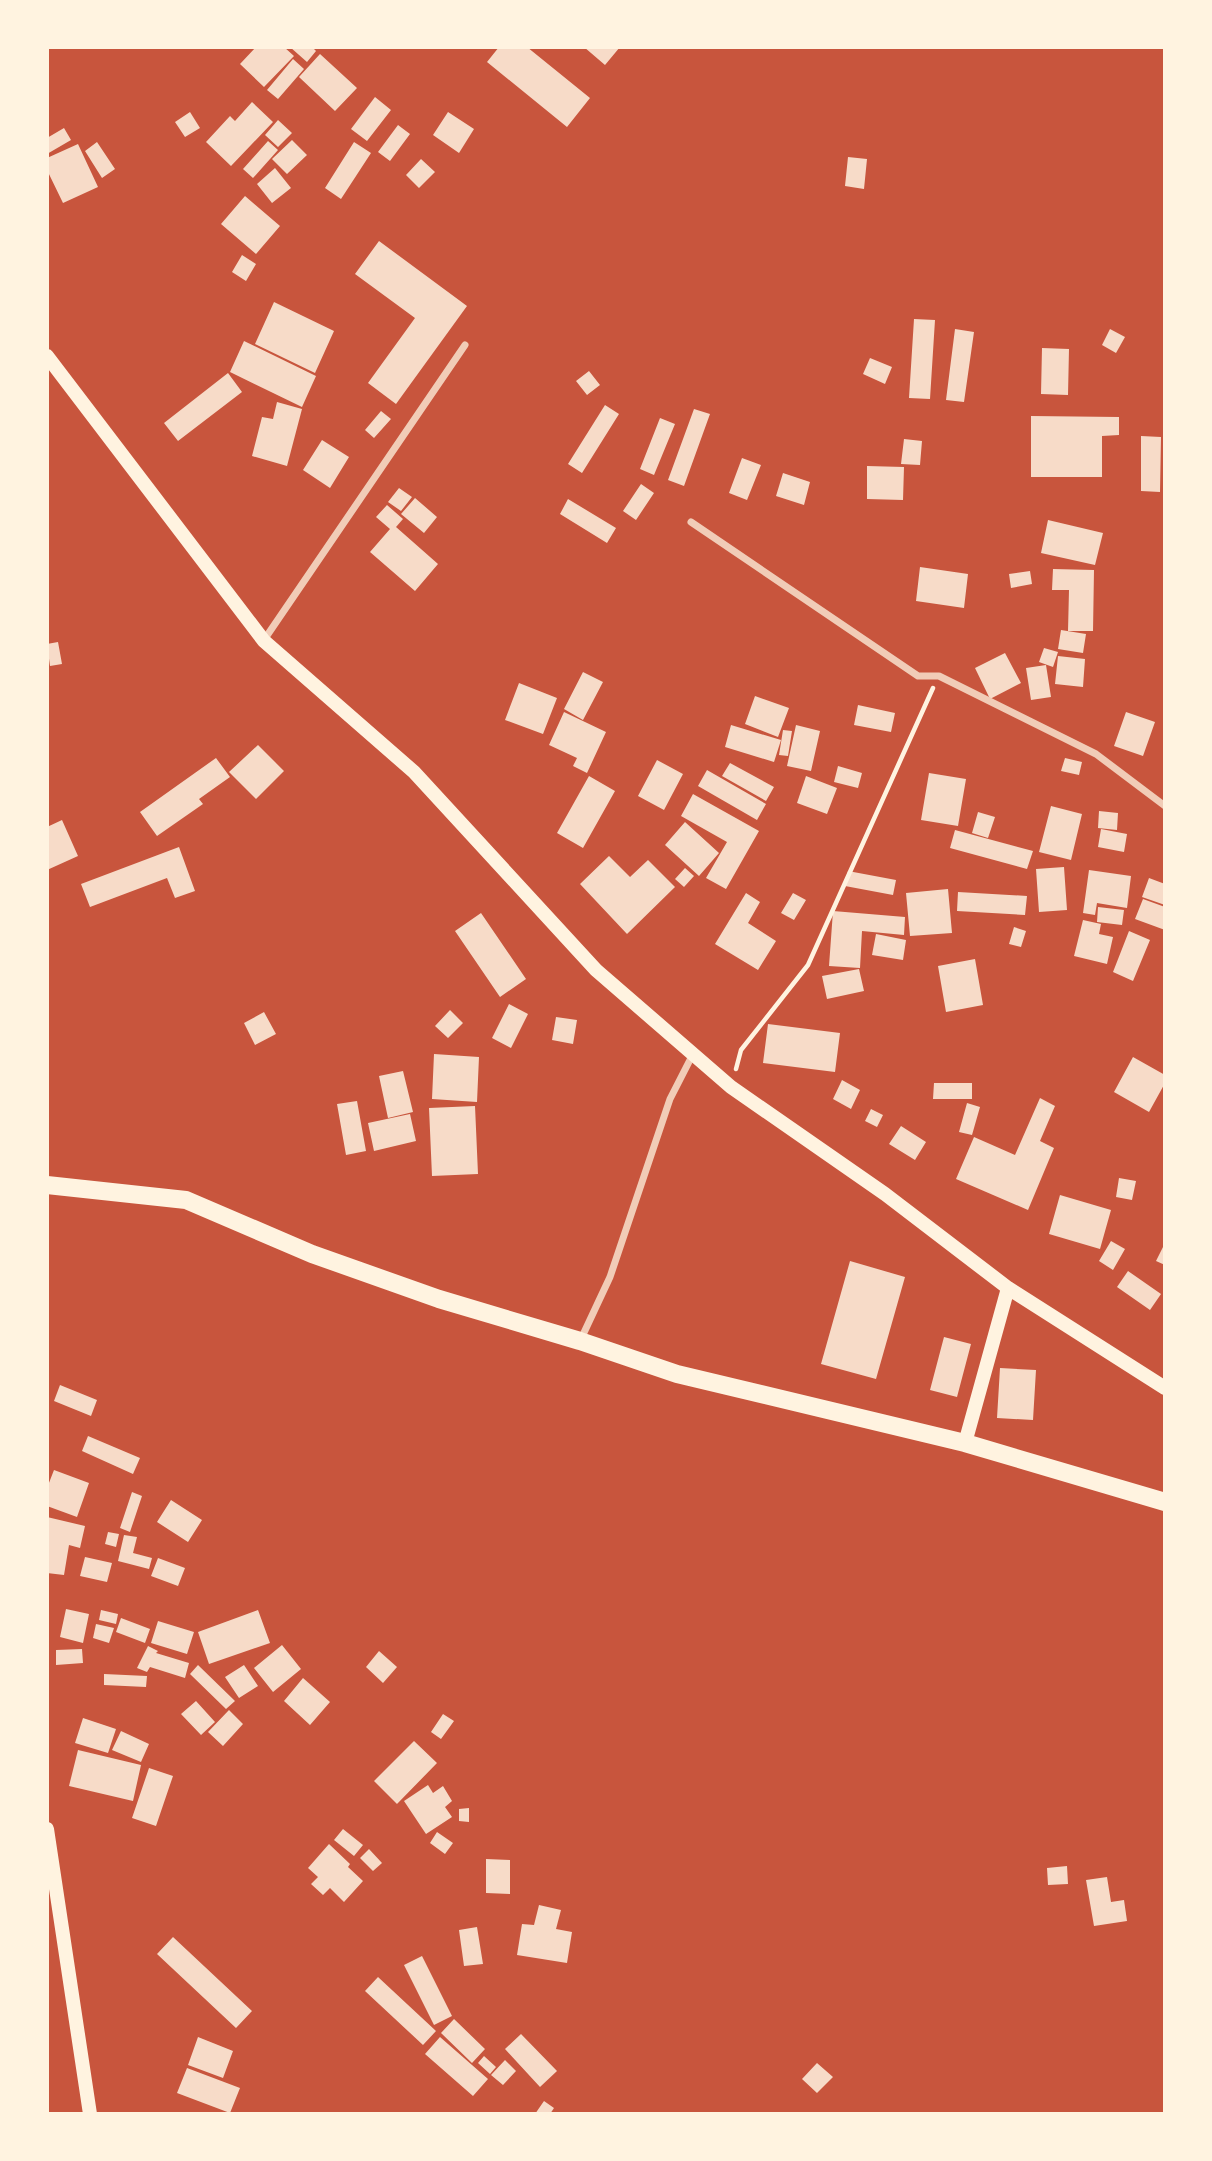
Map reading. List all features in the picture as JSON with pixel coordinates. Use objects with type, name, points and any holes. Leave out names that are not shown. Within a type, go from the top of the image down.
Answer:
[{"type":"main road","points":[[47,356],[264,640],[414,772],[596,970],[731,1087],[885,1194],[1008,1288],[1165,1388]]},
{"type":"main road","points":[[47,1185],[186,1200],[312,1254],[426,1295],[580,1340],[677,1374],[965,1443],[1165,1502]]},
{"type":"main road","points":[[965,1443],[1008,1288]]},
{"type":"main road","points":[[47,1829],[89,2114]]},
{"type":"street","points":[[264,640],[465,345]]},
{"type":"street","points":[[691,522],[918,676],[939,676],[1096,754],[1165,806]]},
{"type":"street","points":[[580,1340],[610,1277],[670,1099],[693,1054]]},
{"type":"path","points":[[731,1087],[741,1050],[808,965],[939,676]]},
{"type":"building","points":[[256,47],[284,47],[294,56],[264,87],[240,64]]},
{"type":"building","points":[[290,47],[312,47],[316,51],[307,62]]},
{"type":"building","points":[[499,47],[527,47],[590,98],[567,127],[487,62]]},
{"type":"building","points":[[584,47],[620,47],[605,65]]},
{"type":"building","points":[[320,54],[357,88],[335,111],[299,77]]},
{"type":"building","points":[[293,59],[304,69],[278,99],[267,90]]},
{"type":"building","points":[[375,97],[391,110],[367,141],[351,129]]},
{"type":"building","points":[[252,102],[273,122],[231,166],[206,142],[230,116],[235,121]]},
{"type":"building","points":[[190,112],[200,128],[185,137],[175,122]]},
{"type":"building","points":[[448,112],[474,129],[459,153],[433,135]]},
{"type":"building","points":[[278,120],[292,133],[278,147],[265,135]]},
{"type":"building","points":[[398,125],[410,134],[390,161],[378,152]]},
{"type":"building","points":[[64,128],[71,140],[47,154],[47,138]]},
{"type":"building","points":[[292,140],[307,155],[287,174],[272,159]]},
{"type":"building","points":[[268,141],[278,150],[253,178],[243,169]]},
{"type":"building","points":[[97,142],[115,169],[102,178],[85,151]]},
{"type":"building","points":[[354,142],[371,153],[341,199],[325,188]]},
{"type":"building","points":[[78,144],[98,187],[63,203],[47,170],[47,158]]},
{"type":"building","points":[[848,157],[867,159],[864,189],[845,186]]},
{"type":"building","points":[[421,159],[435,172],[419,188],[406,175]]},
{"type":"building","points":[[275,168],[291,188],[272,203],[257,184]]},
{"type":"building","points":[[245,196],[280,226],[256,254],[221,224]]},
{"type":"building","points":[[379,241],[467,306],[396,404],[368,383],[415,318],[355,274]]},
{"type":"building","points":[[242,255],[256,264],[246,281],[232,272]]},
{"type":"building","points":[[274,302],[334,331],[315,373],[255,344]]},
{"type":"building","points":[[914,319],[935,320],[930,399],[909,398]]},
{"type":"building","points":[[955,329],[974,332],[964,402],[946,400]]},
{"type":"building","points":[[1110,329],[1125,337],[1116,353],[1102,345]]},
{"type":"building","points":[[244,341],[316,376],[302,407],[230,372]]},
{"type":"building","points":[[1042,348],[1069,349],[1068,395],[1041,394]]},
{"type":"building","points":[[870,358],[892,367],[885,384],[863,374]]},
{"type":"building","points":[[589,371],[600,385],[587,395],[576,381]]},
{"type":"building","points":[[228,373],[242,392],[178,441],[164,423]]},
{"type":"building","points":[[277,402],[302,409],[287,466],[252,456],[262,417],[273,419]]},
{"type":"building","points":[[605,405],[619,414],[582,473],[568,464]]},
{"type":"building","points":[[694,409],[710,414],[684,486],[668,480]]},
{"type":"building","points":[[381,411],[391,419],[374,438],[365,430]]},
{"type":"building","points":[[1031,416],[1119,417],[1119,435],[1102,436],[1102,477],[1031,477]]},
{"type":"building","points":[[660,418],[675,424],[654,475],[640,469]]},
{"type":"building","points":[[1141,436],[1161,437],[1160,492],[1141,491]]},
{"type":"building","points":[[904,439],[922,441],[920,465],[901,464]]},
{"type":"building","points":[[322,440],[349,457],[330,488],[303,470]]},
{"type":"building","points":[[742,458],[761,465],[747,500],[729,493]]},
{"type":"building","points":[[867,466],[904,467],[903,500],[867,499]]},
{"type":"building","points":[[783,473],[810,482],[804,505],[776,496]]},
{"type":"building","points":[[641,484],[654,493],[636,520],[623,511]]},
{"type":"building","points":[[399,488],[412,497],[401,511],[388,502]]},
{"type":"building","points":[[415,498],[437,517],[424,533],[401,514]]},
{"type":"building","points":[[568,499],[616,528],[607,543],[560,514]]},
{"type":"building","points":[[387,505],[403,519],[396,527],[438,564],[415,591],[370,552],[390,529],[376,517]]},
{"type":"building","points":[[1048,520],[1103,533],[1095,565],[1041,553]]},
{"type":"building","points":[[920,567],[968,574],[964,608],[916,601]]},
{"type":"building","points":[[1053,569],[1094,570],[1093,631],[1068,631],[1069,590],[1052,590]]},
{"type":"building","points":[[1030,571],[1032,584],[1011,588],[1009,574]]},
{"type":"building","points":[[1061,630],[1086,634],[1083,653],[1058,649]]},
{"type":"building","points":[[58,642],[62,664],[50,666],[47,644]]},
{"type":"building","points":[[1044,648],[1058,652],[1053,667],[1039,662]]},
{"type":"building","points":[[1005,653],[1021,683],[990,699],[975,668]]},
{"type":"building","points":[[1058,656],[1085,659],[1083,687],[1055,684]]},
{"type":"building","points":[[1046,665],[1051,697],[1031,700],[1026,668]]},
{"type":"building","points":[[583,672],[603,682],[583,720],[564,709]]},
{"type":"building","points":[[519,683],[557,698],[543,734],[505,720]]},
{"type":"building","points":[[755,696],[789,708],[778,737],[745,724]]},
{"type":"building","points":[[858,705],[895,713],[891,732],[854,725]]},
{"type":"building","points":[[564,712],[606,732],[587,773],[573,766],[577,758],[549,745]]},
{"type":"building","points":[[1126,712],[1155,722],[1143,756],[1114,746]]},
{"type":"building","points":[[731,725],[781,740],[774,762],[725,747]]},
{"type":"building","points":[[796,725],[820,731],[811,771],[787,766]]},
{"type":"building","points":[[783,730],[792,731],[788,756],[779,755]]},
{"type":"building","points":[[258,745],[284,771],[256,799],[229,772]]},
{"type":"building","points":[[216,758],[230,777],[199,799],[203,804],[157,836],[140,812]]},
{"type":"building","points":[[1065,758],[1082,762],[1079,775],[1061,771]]},
{"type":"building","points":[[657,760],[683,774],[664,810],[638,796]]},
{"type":"building","points":[[730,763],[774,787],[766,801],[722,776]]},
{"type":"building","points":[[838,766],[862,773],[858,788],[834,782]]},
{"type":"building","points":[[707,770],[766,804],[757,820],[698,786]]},
{"type":"building","points":[[929,773],[966,779],[958,826],[921,820]]},
{"type":"building","points":[[589,776],[615,791],[583,848],[557,833]]},
{"type":"building","points":[[806,776],[837,788],[827,814],[797,803]]},
{"type":"building","points":[[693,794],[759,831],[726,889],[706,878],[727,842],[681,816]]},
{"type":"building","points":[[1051,806],[1082,814],[1071,860],[1039,852]]},
{"type":"building","points":[[1099,811],[1118,813],[1117,830],[1098,828]]},
{"type":"building","points":[[978,812],[995,817],[988,838],[972,833]]},
{"type":"building","points":[[62,820],[78,856],[47,870],[47,827]]},
{"type":"building","points":[[685,822],[719,853],[699,876],[665,845]]},
{"type":"building","points":[[1101,829],[1127,834],[1124,852],[1098,847]]},
{"type":"building","points":[[955,830],[1033,851],[1027,869],[950,848]]},
{"type":"building","points":[[179,847],[195,891],[175,898],[167,878],[90,907],[81,884]]},
{"type":"building","points":[[609,856],[630,877],[648,860],[675,887],[627,934],[580,884]]},
{"type":"building","points":[[1064,867],[1067,910],[1039,912],[1036,869]]},
{"type":"building","points":[[685,868],[694,876],[684,887],[675,879]]},
{"type":"building","points":[[1089,870],[1131,876],[1127,908],[1097,903],[1095,915],[1083,913]]},
{"type":"building","points":[[848,871],[896,880],[893,895],[845,886]]},
{"type":"building","points":[[1149,878],[1165,884],[1165,905],[1142,897]]},
{"type":"building","points":[[948,889],[952,933],[910,936],[906,893]]},
{"type":"building","points":[[958,892],[1027,896],[1025,915],[957,911]]},
{"type":"building","points":[[746,893],[760,902],[748,923],[776,941],[758,970],[715,944]]},
{"type":"building","points":[[793,893],[806,900],[794,920],[781,913]]},
{"type":"building","points":[[1143,899],[1165,907],[1165,930],[1135,919]]},
{"type":"building","points":[[1098,907],[1124,910],[1122,925],[1097,922]]},
{"type":"building","points":[[833,911],[905,917],[904,935],[862,931],[860,968],[829,966]]},
{"type":"building","points":[[481,913],[526,979],[500,997],[455,931]]},
{"type":"building","points":[[1083,920],[1101,924],[1099,934],[1113,937],[1107,964],[1074,956]]},
{"type":"building","points":[[1014,927],[1026,931],[1021,947],[1009,944]]},
{"type":"building","points":[[1129,931],[1150,940],[1133,981],[1113,972]]},
{"type":"building","points":[[876,934],[906,940],[903,960],[872,955]]},
{"type":"building","points":[[975,959],[983,1005],[946,1012],[938,966]]},
{"type":"building","points":[[859,969],[864,991],[827,999],[822,976]]},
{"type":"building","points":[[509,1004],[528,1014],[511,1048],[492,1038]]},
{"type":"building","points":[[450,1010],[463,1023],[448,1038],[435,1026]]},
{"type":"building","points":[[264,1012],[276,1034],[255,1045],[244,1023]]},
{"type":"building","points":[[556,1017],[577,1020],[573,1044],[552,1040]]},
{"type":"building","points":[[768,1024],[840,1033],[835,1072],[763,1063]]},
{"type":"building","points":[[434,1054],[479,1057],[477,1102],[432,1099]]},
{"type":"building","points":[[1133,1057],[1165,1075],[1165,1083],[1149,1112],[1114,1092]]},
{"type":"building","points":[[403,1071],[413,1112],[388,1118],[379,1076]]},
{"type":"building","points":[[842,1080],[860,1090],[851,1109],[833,1099]]},
{"type":"building","points":[[934,1083],[972,1083],[972,1099],[933,1099]]},
{"type":"building","points":[[1040,1098],[1055,1106],[1040,1141],[1054,1148],[1028,1210],[956,1179],[974,1137],[1015,1155]]},
{"type":"building","points":[[357,1101],[366,1151],[346,1155],[337,1104]]},
{"type":"building","points":[[967,1103],[980,1107],[972,1135],[959,1132]]},
{"type":"building","points":[[475,1106],[478,1174],[432,1176],[429,1108]]},
{"type":"building","points":[[871,1109],[883,1115],[877,1127],[865,1121]]},
{"type":"building","points":[[410,1114],[416,1141],[374,1151],[368,1123]]},
{"type":"building","points":[[901,1126],[926,1142],[915,1160],[889,1144]]},
{"type":"building","points":[[1119,1178],[1136,1181],[1132,1200],[1116,1197]]},
{"type":"building","points":[[1060,1195],[1111,1210],[1100,1249],[1049,1234]]},
{"type":"building","points":[[1111,1241],[1125,1249],[1113,1270],[1099,1261]]},
{"type":"building","points":[[1165,1243],[1165,1265],[1156,1261]]},
{"type":"building","points":[[850,1261],[905,1277],[876,1379],[821,1364]]},
{"type":"building","points":[[1128,1271],[1161,1294],[1150,1310],[1117,1287]]},
{"type":"building","points":[[944,1337],[971,1344],[957,1397],[930,1390]]},
{"type":"building","points":[[1000,1368],[1036,1370],[1033,1420],[997,1418]]},
{"type":"building","points":[[60,1385],[97,1400],[91,1416],[54,1401]]},
{"type":"building","points":[[88,1436],[140,1458],[133,1474],[82,1451]]},
{"type":"building","points":[[54,1470],[89,1483],[77,1517],[47,1506],[47,1488]]},
{"type":"building","points":[[132,1492],[142,1496],[130,1532],[120,1528]]},
{"type":"building","points":[[171,1500],[202,1520],[188,1542],[157,1522]]},
{"type":"building","points":[[47,1517],[85,1526],[80,1548],[69,1545],[64,1575],[47,1573]]},
{"type":"building","points":[[108,1532],[119,1534],[116,1547],[105,1544]]},
{"type":"building","points":[[124,1535],[137,1537],[133,1553],[152,1558],[149,1569],[118,1561]]},
{"type":"building","points":[[85,1557],[112,1563],[107,1582],[80,1576]]},
{"type":"building","points":[[158,1558],[185,1568],[178,1586],[151,1576]]},
{"type":"building","points":[[66,1609],[89,1614],[83,1643],[60,1637]]},
{"type":"building","points":[[101,1610],[118,1614],[116,1624],[99,1620]]},
{"type":"building","points":[[258,1610],[270,1643],[209,1664],[198,1632]]},
{"type":"building","points":[[121,1618],[150,1629],[145,1643],[116,1632]]},
{"type":"building","points":[[158,1621],[194,1632],[187,1654],[151,1643]]},
{"type":"building","points":[[96,1624],[114,1628],[109,1643],[93,1638]]},
{"type":"building","points":[[282,1645],[301,1669],[273,1692],[254,1668]]},
{"type":"building","points":[[148,1646],[158,1651],[156,1653],[189,1663],[185,1678],[150,1667],[147,1672],[137,1668]]},
{"type":"building","points":[[82,1649],[83,1663],[56,1665],[56,1650]]},
{"type":"building","points":[[379,1651],[397,1667],[383,1683],[366,1667]]},
{"type":"building","points":[[198,1665],[235,1701],[226,1709],[190,1674]]},
{"type":"building","points":[[244,1665],[258,1686],[239,1698],[225,1677]]},
{"type":"building","points":[[104,1674],[147,1676],[146,1687],[104,1685]]},
{"type":"building","points":[[303,1678],[330,1702],[310,1725],[284,1701]]},
{"type":"building","points":[[196,1701],[215,1722],[201,1735],[181,1714]]},
{"type":"building","points":[[229,1710],[243,1724],[223,1746],[208,1732]]},
{"type":"building","points":[[443,1714],[454,1721],[441,1739],[431,1732]]},
{"type":"building","points":[[83,1718],[116,1729],[108,1753],[75,1743]]},
{"type":"building","points":[[121,1731],[149,1744],[141,1762],[112,1750]]},
{"type":"building","points":[[414,1741],[437,1763],[397,1804],[374,1781]]},
{"type":"building","points":[[78,1750],[141,1765],[133,1801],[69,1786]]},
{"type":"building","points":[[149,1768],[173,1776],[156,1826],[132,1818]]},
{"type":"building","points":[[428,1785],[433,1793],[443,1786],[452,1801],[445,1807],[452,1817],[426,1834],[404,1801]]},
{"type":"building","points":[[469,1808],[469,1822],[459,1821],[459,1809]]},
{"type":"building","points":[[343,1829],[363,1845],[354,1856],[334,1840]]},
{"type":"building","points":[[437,1832],[453,1843],[445,1854],[430,1843]]},
{"type":"building","points":[[329,1844],[363,1881],[344,1902],[330,1888],[323,1895],[311,1884],[318,1877],[308,1868]]},
{"type":"building","points":[[369,1849],[382,1863],[373,1871],[360,1858]]},
{"type":"building","points":[[486,1859],[510,1860],[510,1894],[486,1893]]},
{"type":"building","points":[[1067,1866],[1068,1884],[1048,1885],[1047,1868]]},
{"type":"building","points":[[1107,1877],[1111,1902],[1124,1900],[1127,1921],[1094,1926],[1086,1880]]},
{"type":"building","points":[[539,1905],[561,1910],[556,1929],[572,1932],[567,1963],[517,1955],[522,1924],[534,1925]]},
{"type":"building","points":[[477,1927],[483,1964],[464,1966],[459,1930]]},
{"type":"building","points":[[173,1937],[252,2011],[236,2028],[157,1954]]},
{"type":"building","points":[[422,1956],[452,2016],[434,2025],[404,1965]]},
{"type":"building","points":[[378,1977],[436,2031],[423,2045],[365,1991]]},
{"type":"building","points":[[454,2019],[485,2049],[472,2063],[441,2033]]},
{"type":"building","points":[[521,2034],[557,2071],[540,2087],[505,2049]]},
{"type":"building","points":[[198,2037],[233,2051],[223,2078],[188,2065]]},
{"type":"building","points":[[440,2037],[488,2079],[473,2096],[425,2054]]},
{"type":"building","points":[[484,2056],[496,2067],[490,2074],[478,2063]]},
{"type":"building","points":[[505,2060],[516,2071],[503,2085],[491,2075]]},
{"type":"building","points":[[817,2063],[833,2077],[817,2093],[802,2079]]},
{"type":"building","points":[[187,2068],[240,2088],[230,2113],[177,2093]]},
{"type":"building","points":[[544,2101],[554,2108],[550,2114],[535,2114]]}]
